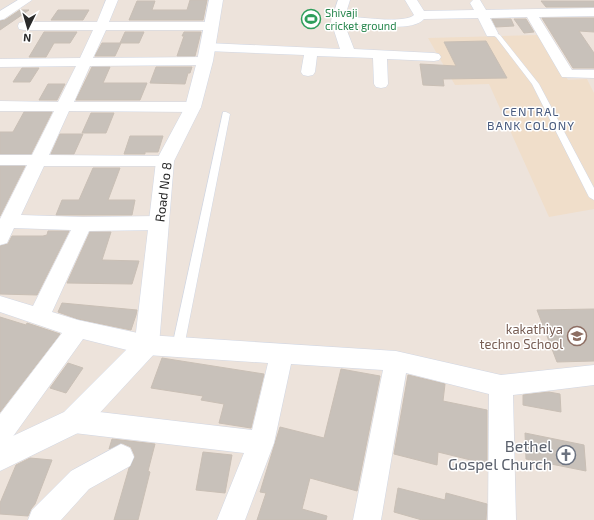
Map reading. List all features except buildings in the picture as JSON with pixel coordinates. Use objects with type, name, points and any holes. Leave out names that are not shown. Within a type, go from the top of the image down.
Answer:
[{"type":"street","points":[[0,16],[26,0]]},
{"type":"street","points":[[4,230],[39,160],[112,0]]},
{"type":"street","name":"Road No 8","points":[[147,345],[165,161],[193,107],[206,54],[216,0]]},
{"type":"street","points":[[344,0],[338,18],[338,24],[349,54]]},
{"type":"street","points":[[411,0],[420,15]]},
{"type":"street","points":[[474,0],[492,33]]},
{"type":"street","points":[[530,12],[568,74],[594,74]]},
{"type":"street","points":[[420,15],[594,12]]},
{"type":"street","points":[[338,18],[401,22],[418,19],[420,15]]},
{"type":"street","points":[[0,16],[19,23],[101,27],[210,26]]},
{"type":"street","points":[[308,72],[311,52]]},
{"type":"street","points":[[0,63],[85,61],[206,54],[311,52],[434,57]]},
{"type":"street","points":[[380,55],[381,84]]},
{"type":"street","points":[[0,106],[193,107]]},
{"type":"street","points":[[0,160],[165,161]]},
{"type":"street","points":[[4,230],[83,224],[159,224]]},
{"type":"street","points":[[39,316],[83,224]]},
{"type":"street","points":[[0,304],[78,329],[147,345],[396,361],[501,386],[594,375]]},
{"type":"street","points":[[0,434],[78,329]]},
{"type":"street","points":[[0,457],[74,421],[147,345]]},
{"type":"street","points":[[231,520],[261,443],[282,354]]},
{"type":"street","points":[[367,520],[396,361]]},
{"type":"street","points":[[501,386],[502,520]]},
{"type":"street","points":[[74,421],[261,443]]},
{"type":"street","points":[[42,520],[80,480],[121,457]]},
{"type":"lane","points":[[492,33],[498,36],[536,84],[594,197]]},
{"type":"lane","points":[[178,347],[226,114]]},
{"type":"shaded area","points":[[540,35],[568,80],[587,79],[594,93],[594,209],[549,217],[489,84],[455,85],[428,38]]},
{"type":"place","name":"Shivaji cricket ground","points":[[311,19]]},
{"type":"place","name":"kakathiya techno School","points":[[577,336]]},
{"type":"place","name":"Bethel Gospel Church","points":[[566,455]]},
{"type":"district","name":"CENTRAL BANK COLONY","points":[[531,119]]}]
